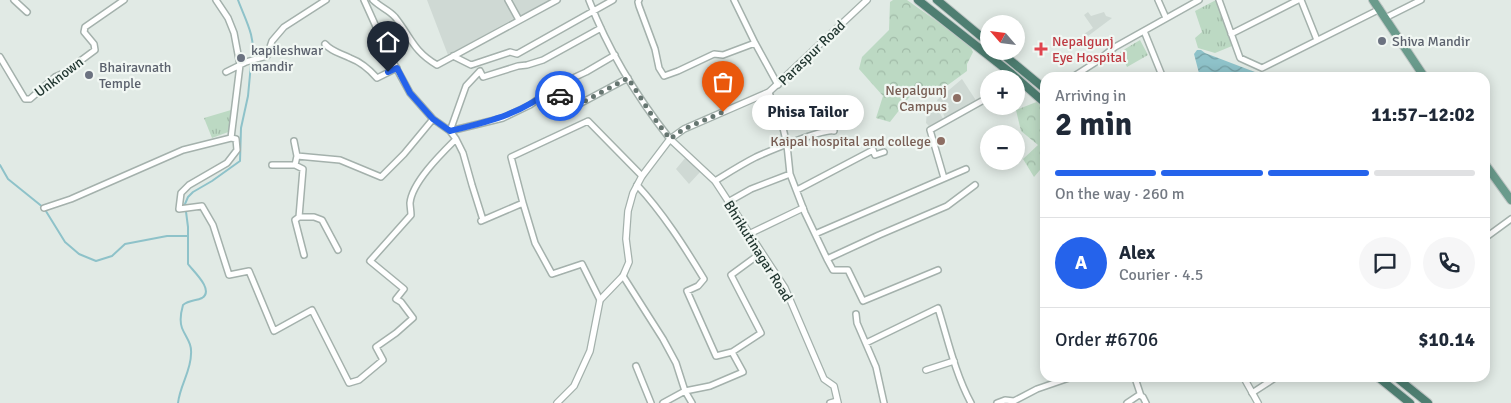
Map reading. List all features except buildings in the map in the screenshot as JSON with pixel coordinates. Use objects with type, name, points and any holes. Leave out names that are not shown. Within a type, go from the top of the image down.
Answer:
[{"type":"highway","points":[[918,0],[1003,70]]},
{"type":"highway","points":[[937,0],[980,36]]},
{"type":"highway","points":[[1010,60],[1040,85]]},
{"type":"highway","points":[[1025,86],[1040,97]]},
{"type":"highway","points":[[1384,382],[1410,403]]},
{"type":"highway","points":[[1402,382],[1428,403]]},
{"type":"main road","points":[[1373,0],[1421,72]]},
{"type":"main road","points":[[1490,171],[1511,200]]},
{"type":"street","points":[[14,0],[27,12]]},
{"type":"street","name":"Unknown","points":[[0,57],[25,99],[30,99],[55,77],[95,50],[94,44],[84,32],[85,27],[124,0]]},
{"type":"street","points":[[216,0],[234,33],[240,65],[231,138]]},
{"type":"street","points":[[226,72],[267,56],[272,41],[284,27],[326,0]]},
{"type":"street","points":[[364,0],[387,51],[410,93],[433,119],[450,131],[456,139],[463,153],[482,220],[522,203]]},
{"type":"street","points":[[373,0],[395,18],[417,50],[436,65],[557,0]]},
{"type":"street","points":[[508,0],[519,20]]},
{"type":"street","points":[[589,0],[601,28],[628,78],[670,139]]},
{"type":"street","points":[[453,56],[472,65],[510,52],[518,54],[613,0]]},
{"type":"street","points":[[639,0],[639,6],[655,49],[659,68],[664,76],[714,54],[723,55],[755,43]]},
{"type":"street","points":[[734,0],[778,85]]},
{"type":"street","name":"Paraspur Road","points":[[623,276],[629,262],[626,239],[628,212],[637,185],[670,139],[684,129],[769,92],[867,0]]},
{"type":"street","points":[[1158,0],[1166,18]]},
{"type":"street","points":[[1080,72],[1115,47],[1199,0]]},
{"type":"street","points":[[1219,0],[1240,58],[1262,68],[1380,9]]},
{"type":"street","points":[[1231,34],[1300,0],[1318,40]]},
{"type":"street","points":[[1385,18],[1421,0]]},
{"type":"street","points":[[450,131],[466,86],[480,71],[483,77],[543,60],[601,28]]},
{"type":"street","points":[[1144,31],[1161,72]]},
{"type":"street","points":[[325,44],[331,51],[365,65],[377,78],[397,68]]},
{"type":"street","points":[[450,131],[503,118],[530,105],[556,86],[586,72],[615,55]]},
{"type":"street","points":[[556,86],[568,110],[628,78]]},
{"type":"street","points":[[769,92],[783,128],[790,174],[803,208],[833,270],[848,270],[864,301],[938,270]]},
{"type":"street","points":[[944,178],[930,130],[980,102]]},
{"type":"street","points":[[297,156],[340,160],[381,177],[404,154],[433,119]]},
{"type":"street","points":[[600,300],[582,264],[552,274],[536,243],[522,203],[511,157],[588,121],[642,176]]},
{"type":"street","points":[[715,181],[756,157],[819,132],[834,131]]},
{"type":"street","points":[[44,208],[71,199],[183,150],[231,138],[236,139],[237,150],[227,163],[189,185],[181,193],[179,209],[202,206],[213,225],[228,275],[249,271],[274,331],[312,310],[349,383],[359,380],[383,360],[376,347],[414,318],[401,302],[396,299],[404,289],[370,261],[411,215],[410,201],[420,181],[438,156],[456,139]]},
{"type":"street","name":"Bhrikutinagar Road","points":[[670,139],[715,181],[785,288],[824,379],[834,386],[837,402]]},
{"type":"street","points":[[294,141],[297,156],[295,165]]},
{"type":"street","points":[[797,190],[873,150],[876,155],[884,152]]},
{"type":"street","points":[[272,165],[295,165],[303,169],[299,217],[295,220],[304,254]]},
{"type":"street","points":[[815,234],[966,169]]},
{"type":"street","points":[[728,202],[752,189],[790,174]]},
{"type":"street","points":[[637,185],[658,210],[704,279],[698,286],[687,291],[716,356],[732,352],[761,333],[730,275],[761,253]]},
{"type":"street","points":[[827,259],[947,206],[975,185]]},
{"type":"street","points":[[749,234],[803,208]]},
{"type":"street","points":[[299,217],[314,217],[322,220],[338,250]]},
{"type":"street","points":[[1490,234],[1511,219]]},
{"type":"street","points":[[557,403],[574,386],[590,351],[600,300],[623,276],[676,362],[692,403]]},
{"type":"street","points":[[866,343],[938,308],[963,387],[971,403]]},
{"type":"street","points":[[856,314],[857,322],[876,367],[884,403]]},
{"type":"street","points":[[663,403],[686,391],[710,386],[743,372],[732,352]]},
{"type":"street","points":[[926,370],[954,361]]},
{"type":"street","points":[[636,366],[651,403]]},
{"type":"street","points":[[997,403],[1005,400],[1014,401],[1058,382]]},
{"type":"street","points":[[1136,382],[1141,396],[1146,403]]},
{"type":"street","points":[[1246,382],[1258,403]]},
{"type":"street","points":[[1252,393],[1269,382]]},
{"type":"street","points":[[1127,403],[1139,395],[1141,396]]},
{"type":"street","points":[[830,403],[837,402]]},
{"type":"shaded area","points":[[427,0],[551,0],[448,55]]},
{"type":"shaded area","points":[[1088,12],[1091,16],[1104,12],[1106,16],[1112,18],[1088,36],[1084,34],[1093,28],[1084,15]]},
{"type":"shaded area","points":[[962,79],[977,102],[946,120],[937,100]]},
{"type":"shaded area","points":[[934,106],[937,107],[943,119],[929,126],[926,123],[927,111]]},
{"type":"shaded area","points":[[686,157],[701,171],[689,184],[676,169]]},
{"type":"green space","points":[[893,0],[907,0],[969,44],[973,52],[967,64],[967,71],[937,93],[911,95],[890,122],[876,118],[883,96],[859,69],[862,57],[889,30],[890,2]]},
{"type":"green space","points":[[1216,0],[1232,46],[1215,53],[1198,48],[1195,38],[1202,32],[1195,11]]},
{"type":"green space","points":[[1140,40],[1148,55],[1127,67],[1120,52]]},
{"type":"green space","points":[[1040,102],[1040,170],[1034,177],[1025,162],[1025,157],[1038,145],[1025,134],[1025,125],[1020,125],[1017,115],[1025,115],[1025,106]]},
{"type":"green space","points":[[231,110],[231,131],[212,138],[204,118]]},
{"type":"water","points":[[1197,50],[1201,50],[1255,72],[1199,72],[1194,54]]},
{"type":"waterway","points":[[238,0],[251,35],[252,57]]},
{"type":"waterway","points":[[178,403],[191,360],[190,344],[180,319],[183,305],[202,298],[206,290],[201,280],[188,264],[188,227],[185,204],[193,192],[240,161],[241,128],[248,96],[251,64]]},
{"type":"waterway","points":[[0,165],[8,179],[44,208],[65,242],[79,254],[96,261],[112,256],[125,244],[167,236],[188,236]]},
{"type":"way so far","points":[[560,96],[568,110],[628,78],[670,139],[684,129],[723,112]]},
{"type":"place","name":"Shiva Mandir","points":[[1382,41]]},
{"type":"place","name":"Nepalgunj Eye Hospital","points":[[1041,49]]},
{"type":"place","name":"kapileshwar mandir","points":[[241,58]]},
{"type":"place","name":"Bhairavnath Temple","points":[[89,75]]},
{"type":"place","name":"Nepalgunj Campus","points":[[957,98]]},
{"type":"place","name":"Phisa Tailor","points":[[723,112]]},
{"type":"place","name":"Kaipal hospital and college","points":[[941,141]]},
{"type":"route","points":[[388,72],[397,68],[410,93],[433,119],[450,131],[503,118],[530,105],[556,86],[560,96]]}]
